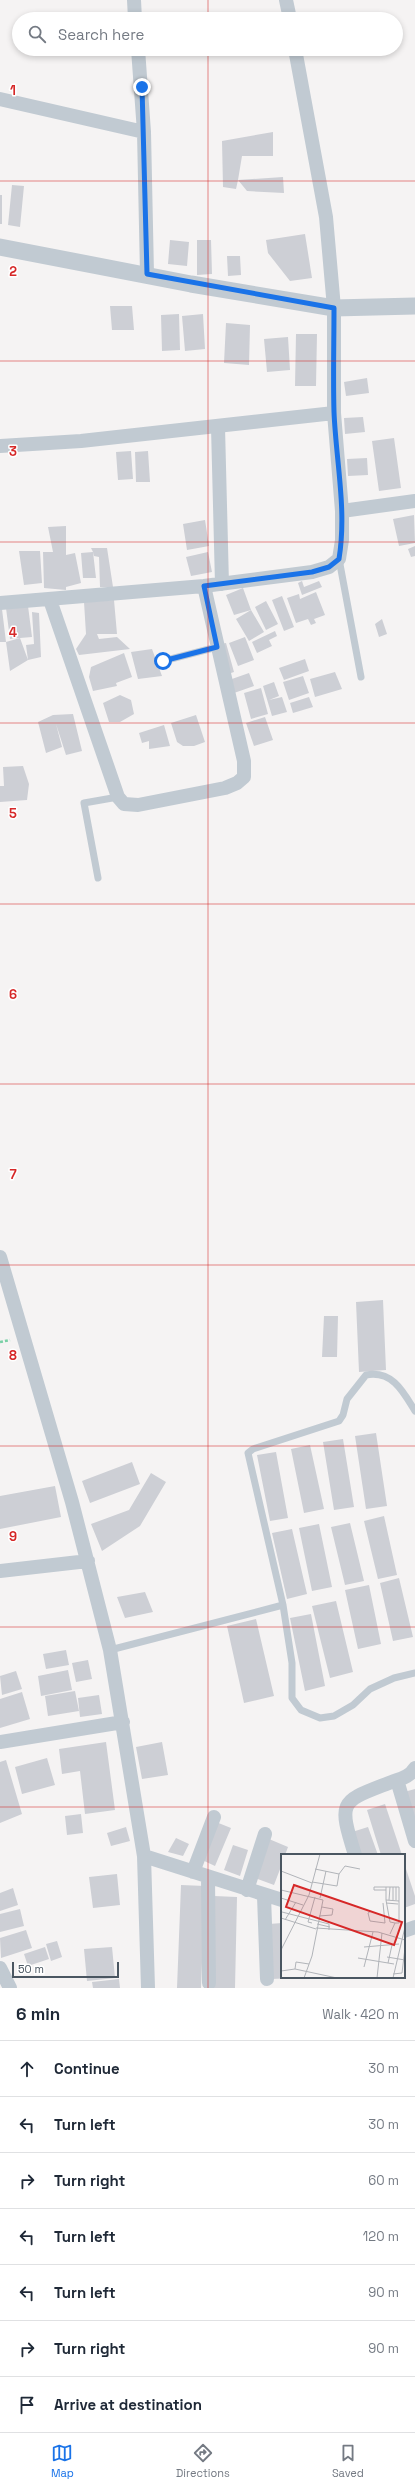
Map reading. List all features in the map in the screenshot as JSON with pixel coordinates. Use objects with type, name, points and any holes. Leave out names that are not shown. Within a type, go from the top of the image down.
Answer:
[{"type":"street","points":[[134,0],[135,12]]},
{"type":"street","points":[[286,0],[289,12]]},
{"type":"street","points":[[139,56],[144,132],[147,274]]},
{"type":"street","points":[[0,603],[50,600],[222,584],[312,572],[329,567],[339,559],[342,540],[342,511],[334,412],[334,308],[326,217],[296,56]]},
{"type":"street","points":[[0,99],[144,132]]},
{"type":"street","points":[[0,247],[334,308],[415,306]]},
{"type":"street","points":[[0,446],[81,441],[218,427],[334,412]]},
{"type":"street","points":[[218,427],[222,584]]},
{"type":"street","points":[[342,511],[415,501]]},
{"type":"street","points":[[50,600],[118,797],[124,804],[150,804],[225,788],[237,784],[244,777],[244,761],[204,586]]},
{"type":"street","points":[[0,1256],[88,1561],[110,1650],[144,1856],[148,1988]]},
{"type":"street","points":[[0,1571],[88,1561]]},
{"type":"street","points":[[0,1742],[123,1722]]},
{"type":"street","points":[[355,1854],[344,1822],[344,1813],[348,1804],[356,1795],[397,1780],[412,1772],[415,1768]]},
{"type":"street","points":[[397,1780],[415,1841]]},
{"type":"street","points":[[193,1872],[214,1817]]},
{"type":"street","points":[[246,1890],[265,1834]]},
{"type":"street","points":[[144,1856],[264,1896],[281,1900]]},
{"type":"street","points":[[208,1878],[209,1983]]},
{"type":"street","points":[[264,1896],[267,1979]]},
{"type":"street","points":[[405,1931],[415,1927]]},
{"type":"street","points":[[0,1968],[10,1988]]},
{"type":"lane","points":[[339,559],[361,677]]},
{"type":"lane","points":[[163,661],[217,647]]},
{"type":"lane","points":[[98,878],[84,803],[118,797]]},
{"type":"lane","points":[[415,1411],[403,1391],[392,1378],[376,1373],[366,1375],[347,1399],[343,1415],[339,1422],[250,1450],[249,1458],[267,1530],[283,1605],[292,1663],[292,1698],[301,1710],[320,1718],[334,1716],[353,1705],[370,1689],[394,1678],[415,1673]]},
{"type":"lane","points":[[110,1650],[283,1605]]},
{"type":"building","points":[[273,132],[273,156],[242,156],[236,189],[223,187],[222,141]]},
{"type":"building","points":[[283,177],[284,193],[247,191],[238,180]]},
{"type":"building","points":[[12,185],[24,186],[20,227],[8,225]]},
{"type":"building","points":[[0,195],[2,195],[2,224],[0,224]]},
{"type":"building","points":[[305,234],[312,278],[290,281],[268,253],[266,240]]},
{"type":"building","points":[[170,240],[189,242],[187,266],[168,264]]},
{"type":"building","points":[[197,240],[211,240],[212,274],[197,275]]},
{"type":"building","points":[[227,256],[240,256],[241,275],[228,276]]},
{"type":"building","points":[[110,306],[132,306],[134,330],[112,330]]},
{"type":"building","points":[[179,314],[180,350],[162,351],[161,315]]},
{"type":"building","points":[[203,314],[205,349],[185,351],[182,316]]},
{"type":"building","points":[[226,323],[250,325],[249,365],[224,363]]},
{"type":"building","points":[[296,334],[317,334],[316,386],[295,386]]},
{"type":"building","points":[[288,337],[290,370],[267,372],[264,339]]},
{"type":"building","points":[[367,378],[369,393],[346,396],[344,382]]},
{"type":"building","points":[[363,417],[365,432],[345,434],[344,418]]},
{"type":"building","points":[[394,438],[401,488],[379,491],[372,441]]},
{"type":"building","points":[[131,451],[133,479],[118,480],[116,452]]},
{"type":"building","points":[[148,451],[150,482],[136,482],[135,452]]},
{"type":"building","points":[[367,458],[368,475],[348,476],[347,459]]},
{"type":"building","points":[[414,515],[415,543],[399,546],[393,519]]},
{"type":"building","points":[[205,520],[209,546],[187,550],[183,524]]},
{"type":"building","points":[[66,526],[66,555],[75,553],[81,583],[66,587],[66,590],[44,588],[43,552],[53,552],[48,527]]},
{"type":"building","points":[[415,546],[415,556],[411,557],[408,549]]},
{"type":"building","points":[[91,548],[107,548],[113,587],[100,587],[99,557],[94,556]]},
{"type":"building","points":[[19,551],[40,551],[42,583],[24,585]]},
{"type":"building","points":[[93,552],[96,578],[83,578],[81,553]]},
{"type":"building","points":[[208,552],[212,572],[191,576],[186,557]]},
{"type":"building","points":[[302,581],[304,587],[319,581],[322,587],[302,595],[298,583]]},
{"type":"building","points":[[243,588],[251,610],[234,615],[226,595]]},
{"type":"building","points":[[316,592],[325,615],[314,619],[316,623],[311,625],[308,619],[296,623],[287,598],[299,594],[300,599]]},
{"type":"building","points":[[282,596],[294,627],[284,631],[272,600]]},
{"type":"building","points":[[114,600],[117,634],[97,634],[99,639],[117,637],[130,649],[79,655],[76,649],[86,634],[84,602]]},
{"type":"building","points":[[266,601],[278,624],[266,630],[255,607]]},
{"type":"building","points":[[28,606],[32,637],[10,639],[6,608]]},
{"type":"building","points":[[0,609],[2,609],[6,642],[0,642]]},
{"type":"building","points":[[251,610],[264,632],[249,641],[236,619]]},
{"type":"building","points":[[32,612],[39,613],[41,657],[28,660],[26,645],[34,644]]},
{"type":"building","points":[[382,619],[387,634],[379,637],[375,624]]},
{"type":"building","points":[[275,631],[277,636],[269,640],[272,646],[257,653],[252,642]]},
{"type":"building","points":[[245,637],[254,660],[238,666],[229,643]]},
{"type":"building","points":[[20,638],[28,660],[10,671],[6,642]]},
{"type":"building","points":[[226,643],[234,672],[228,674],[220,644]]},
{"type":"building","points":[[152,649],[162,676],[138,679],[131,652]]},
{"type":"building","points":[[124,653],[132,677],[116,683],[117,686],[93,691],[89,677],[91,667]]},
{"type":"building","points":[[305,659],[309,671],[284,680],[279,668]]},
{"type":"building","points":[[335,672],[342,689],[315,697],[310,679]]},
{"type":"building","points":[[249,673],[254,686],[234,693],[229,680]]},
{"type":"building","points":[[303,676],[309,693],[289,700],[283,682]]},
{"type":"building","points":[[274,682],[279,696],[269,700],[282,697],[287,712],[272,716],[263,686]]},
{"type":"building","points":[[261,688],[268,714],[251,719],[244,693]]},
{"type":"building","points":[[120,695],[131,700],[134,714],[120,722],[109,722],[103,703]]},
{"type":"building","points":[[309,697],[313,707],[293,713],[290,703]]},
{"type":"building","points":[[73,714],[82,751],[66,755],[56,724],[62,747],[46,753],[38,722],[53,715]]},
{"type":"building","points":[[196,715],[205,742],[194,746],[183,746],[177,742],[171,723]]},
{"type":"building","points":[[265,717],[273,740],[254,746],[246,723]]},
{"type":"building","points":[[164,725],[170,746],[149,749],[149,741],[142,743],[139,733]]},
{"type":"building","points":[[23,766],[29,784],[27,800],[0,802],[0,786],[4,786],[3,767]]},
{"type":"building","points":[[383,1300],[386,1370],[359,1372],[356,1302]]},
{"type":"building","points":[[324,1316],[338,1316],[337,1357],[322,1357]]},
{"type":"building","points":[[376,1433],[387,1506],[366,1509],[355,1436]]},
{"type":"building","points":[[343,1439],[354,1507],[334,1510],[323,1442]]},
{"type":"building","points":[[310,1445],[324,1509],[304,1513],[291,1449]]},
{"type":"building","points":[[276,1452],[288,1518],[270,1521],[257,1455]]},
{"type":"building","points":[[132,1462],[140,1484],[90,1503],[82,1481]]},
{"type":"building","points":[[151,1473],[166,1482],[140,1526],[102,1551],[91,1524],[129,1510]]},
{"type":"building","points":[[55,1486],[61,1517],[0,1529],[0,1496]]},
{"type":"building","points":[[384,1516],[397,1575],[378,1579],[364,1521]]},
{"type":"building","points":[[350,1523],[364,1581],[345,1585],[331,1527]]},
{"type":"building","points":[[319,1524],[332,1587],[312,1591],[299,1528]]},
{"type":"building","points":[[292,1529],[307,1594],[287,1599],[272,1533]]},
{"type":"building","points":[[399,1578],[413,1637],[393,1641],[380,1583]]},
{"type":"building","points":[[369,1585],[381,1644],[358,1649],[345,1590]]},
{"type":"building","points":[[145,1592],[153,1612],[125,1618],[117,1597]]},
{"type":"building","points":[[336,1601],[353,1672],[330,1678],[312,1606]]},
{"type":"building","points":[[311,1614],[325,1686],[305,1691],[290,1618]]},
{"type":"building","points":[[256,1619],[274,1696],[244,1703],[227,1626]]},
{"type":"building","points":[[66,1650],[69,1665],[46,1669],[43,1654]]},
{"type":"building","points":[[88,1660],[92,1679],[76,1682],[72,1663]]},
{"type":"building","points":[[68,1670],[72,1690],[41,1696],[38,1676]]},
{"type":"building","points":[[16,1671],[22,1689],[2,1695],[0,1676]]},
{"type":"building","points":[[75,1691],[79,1711],[48,1716],[45,1696]]},
{"type":"building","points":[[22,1692],[30,1719],[0,1728],[0,1699]]},
{"type":"building","points":[[99,1695],[102,1714],[80,1717],[78,1698]]},
{"type":"building","points":[[106,1742],[115,1810],[85,1814],[80,1771],[62,1774],[59,1749]]},
{"type":"building","points":[[162,1742],[168,1775],[142,1779],[136,1747]]},
{"type":"building","points":[[47,1758],[55,1785],[22,1794],[15,1767]]},
{"type":"building","points":[[6,1760],[22,1814],[0,1823],[0,1762]]},
{"type":"building","points":[[415,1789],[415,1825],[404,1792]]},
{"type":"building","points":[[385,1804],[402,1854],[381,1854],[367,1810]]},
{"type":"building","points":[[81,1814],[83,1833],[67,1835],[65,1816]]},
{"type":"building","points":[[216,1822],[231,1828],[215,1866],[200,1859]]},
{"type":"building","points":[[126,1827],[130,1841],[111,1846],[107,1833]]},
{"type":"building","points":[[368,1827],[378,1854],[360,1854],[352,1832]]},
{"type":"building","points":[[176,1838],[189,1844],[183,1856],[168,1852]]},
{"type":"building","points":[[269,1839],[288,1847],[285,1854],[281,1854],[281,1867],[274,1885],[255,1878]]},
{"type":"building","points":[[233,1845],[248,1850],[240,1876],[224,1870]]},
{"type":"building","points":[[405,1866],[415,1896],[415,1904],[405,1908]]},
{"type":"building","points":[[117,1874],[120,1905],[93,1908],[89,1877]]},
{"type":"building","points":[[181,1885],[205,1886],[201,1988],[177,1988]]},
{"type":"building","points":[[13,1888],[18,1905],[0,1911],[0,1893]]},
{"type":"building","points":[[214,1896],[237,1897],[235,1988],[212,1988]]},
{"type":"building","points":[[20,1909],[24,1926],[0,1932],[0,1914]]},
{"type":"building","points":[[281,1923],[281,1978],[293,1978],[272,1979],[269,1924]]},
{"type":"building","points":[[26,1930],[32,1948],[1,1958],[0,1938]]},
{"type":"building","points":[[57,1941],[62,1957],[51,1961],[46,1944]]},
{"type":"building","points":[[45,1947],[49,1959],[28,1966],[24,1954]]},
{"type":"building","points":[[112,1947],[115,1978],[87,1981],[84,1949]]},
{"type":"building","points":[[119,1979],[120,1988],[93,1988],[92,1982]]},
{"type":"route","points":[[142,87],[147,274],[191,284],[334,308],[334,412],[342,511],[342,540],[339,559],[329,567],[312,572],[204,586],[217,647],[163,661]]}]
